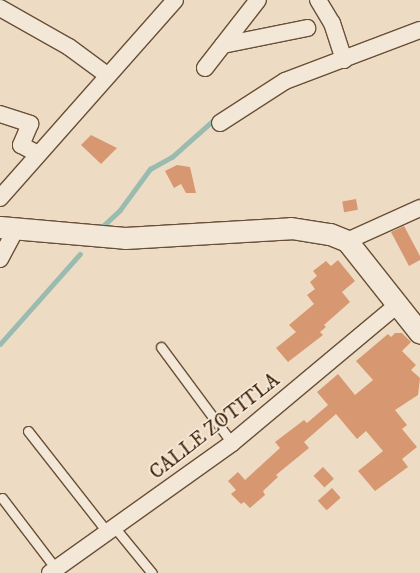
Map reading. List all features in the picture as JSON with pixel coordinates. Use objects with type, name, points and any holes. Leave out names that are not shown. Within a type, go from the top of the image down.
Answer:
[{"type":"street","points":[[0,198],[106,75],[175,0]]},
{"type":"street","points":[[205,68],[258,0]]},
{"type":"street","points":[[318,0],[332,23],[344,60]]},
{"type":"street","points":[[0,8],[69,47],[106,75]]},
{"type":"street","points":[[223,45],[307,28]]},
{"type":"street","points":[[220,123],[285,80],[344,60],[420,30]]},
{"type":"street","points":[[0,114],[30,124],[21,145],[38,154]]},
{"type":"street","points":[[347,241],[420,208]]},
{"type":"street","points":[[0,259],[8,228],[125,238],[291,228],[330,234],[347,241],[420,333]]},
{"type":"street","name":"CALLE ZOTITLA","points":[[53,571],[232,443],[398,304]]},
{"type":"lane","points":[[161,347],[232,443]]},
{"type":"lane","points":[[28,431],[112,530],[152,573]]},
{"type":"lane","points":[[2,498],[53,571]]},
{"type":"building","points":[[91,135],[117,148],[101,164],[81,145]]},
{"type":"building","points":[[177,165],[190,167],[196,193],[186,193],[181,184],[174,188],[165,171]]},
{"type":"building","points":[[356,199],[358,210],[344,212],[342,201]]},
{"type":"building","points":[[404,226],[420,256],[420,260],[409,266],[391,232]]},
{"type":"building","points":[[338,260],[355,281],[342,292],[350,302],[324,325],[326,327],[320,332],[323,335],[288,362],[276,348],[296,332],[289,325],[314,304],[307,295],[315,289],[310,282],[317,276],[313,271],[326,261],[331,266]]},
{"type":"building","points":[[395,333],[402,333],[411,342],[402,351],[416,365],[411,370],[420,378],[418,395],[395,410],[407,425],[402,429],[417,447],[402,459],[408,467],[375,491],[358,471],[383,451],[366,431],[357,439],[336,414],[304,442],[309,448],[276,475],[278,477],[263,491],[265,495],[250,508],[244,502],[241,504],[231,494],[236,490],[228,481],[238,472],[245,480],[280,448],[275,442],[304,420],[307,423],[328,405],[317,392],[338,374],[355,395],[373,380],[356,361],[388,334],[391,337]]},
{"type":"building","points":[[323,467],[334,479],[324,488],[313,476]]},
{"type":"building","points":[[332,488],[341,498],[327,510],[318,501]]},
{"type":"waterway","points":[[103,226],[120,210],[150,169],[172,157],[216,118]]},
{"type":"waterway","points":[[0,344],[80,254]]}]
